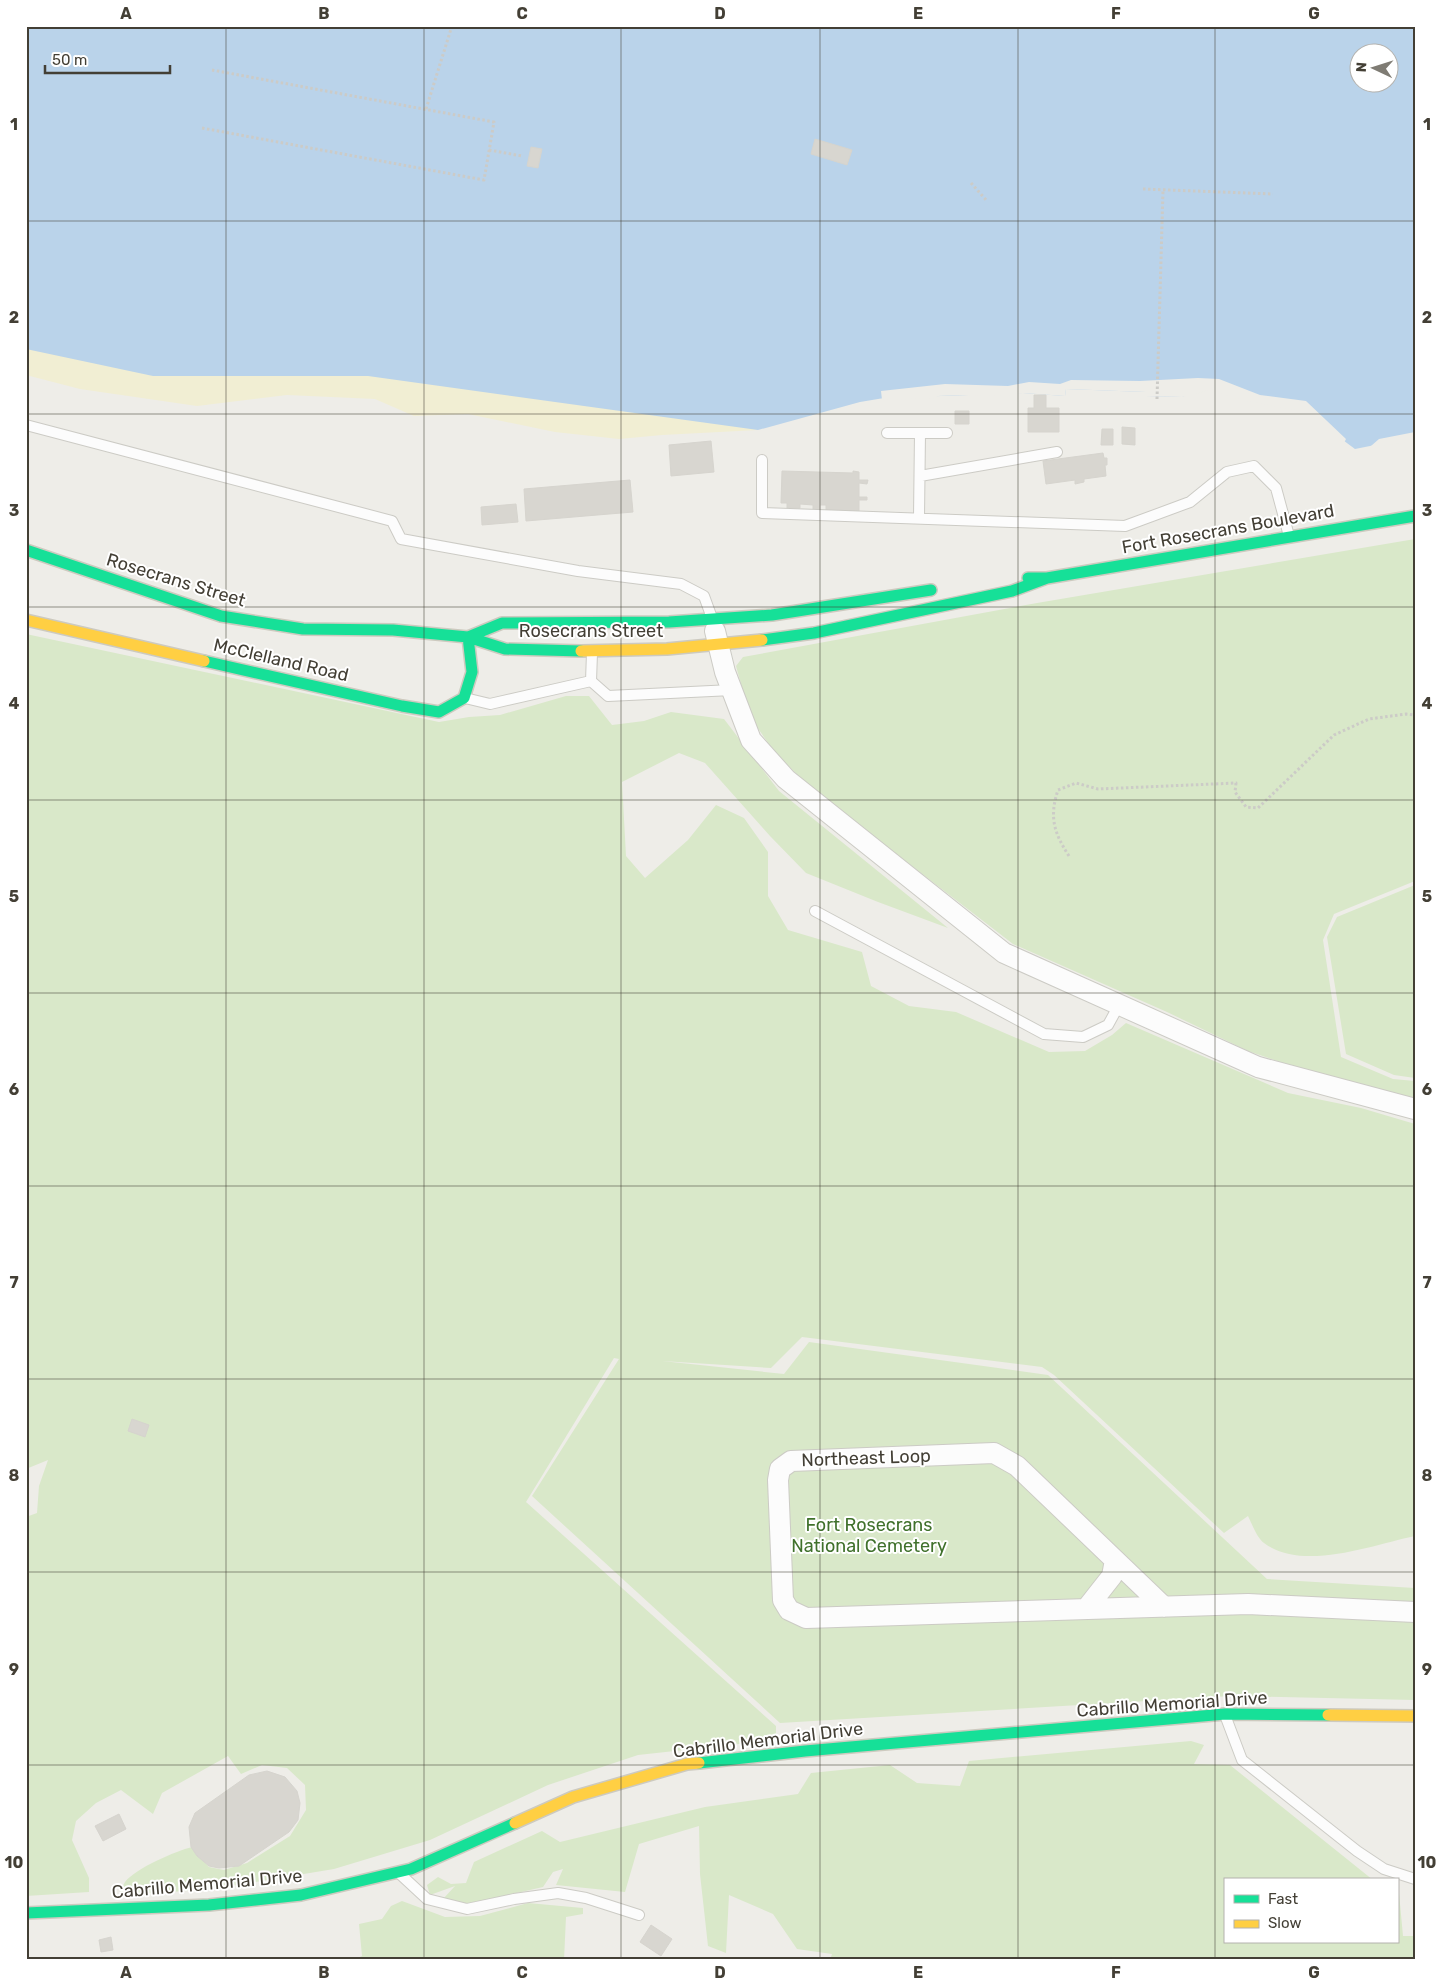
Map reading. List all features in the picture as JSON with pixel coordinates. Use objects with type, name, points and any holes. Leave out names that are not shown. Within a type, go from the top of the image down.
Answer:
[{"type":"street","name":"Fort Rosecrans Boulevard","points":[[1012,579],[1047,578],[1415,516]]},
{"type":"street","name":"Rosecrans Street","points":[[26,550],[221,616],[303,629],[393,630],[468,637],[505,649],[667,649],[717,644]]},
{"type":"street","name":"Fort Rosecrans Boulevard","points":[[717,644],[814,633],[1012,590],[1047,578]]},
{"type":"street","points":[[947,588],[772,614],[712,619],[717,644],[750,740],[786,780],[1004,952],[1258,1068],[1415,1109]]},
{"type":"street","name":"Rosecrans Street","points":[[468,637],[502,622],[669,622],[712,619]]},
{"type":"street","name":"McClelland Road","points":[[26,620],[402,706],[439,712],[464,698]]},
{"type":"street","points":[[464,698],[472,672],[468,637]]},
{"type":"street","name":"Northeast Loop","points":[[994,1453],[1016,1466],[1164,1607],[806,1618],[789,1610],[783,1600],[778,1480],[780,1469],[791,1461],[994,1453]]},
{"type":"street","points":[[1086,1609],[1112,1576],[1112,1558]]},
{"type":"street","points":[[1164,1607],[1248,1604],[1415,1612]]},
{"type":"street","name":"Cabrillo Memorial Drive","points":[[26,1913],[209,1905],[301,1895],[411,1869],[573,1797],[686,1764],[805,1751],[1225,1714],[1415,1716]]},
{"type":"lane","points":[[26,425],[392,521],[401,539],[578,572],[681,584],[704,596],[712,619]]},
{"type":"lane","points":[[887,433],[947,433]]},
{"type":"lane","points":[[919,518],[920,433]]},
{"type":"lane","points":[[920,476],[1057,452]]},
{"type":"lane","points":[[762,460],[762,513],[1125,526],[1190,502],[1227,472],[1254,466],[1276,488],[1289,536]]},
{"type":"lane","points":[[591,681],[592,650]]},
{"type":"lane","points":[[464,698],[490,704],[591,681]]},
{"type":"lane","points":[[591,681],[608,696],[732,690]]},
{"type":"lane","points":[[815,911],[1044,1034],[1083,1037],[1108,1025],[1119,1005]]},
{"type":"lane","points":[[1225,1714],[1242,1760],[1357,1851],[1384,1868],[1415,1879]]},
{"type":"lane","points":[[398,1872],[426,1899],[466,1909],[514,1898],[558,1893],[586,1898],[639,1915]]},
{"type":"path","points":[[426,109],[451,29]]},
{"type":"path","points":[[202,128],[484,180],[494,122],[212,70]]},
{"type":"path","points":[[489,150],[522,156]]},
{"type":"path","points":[[971,183],[987,201]]},
{"type":"path","points":[[1143,189],[1273,194]]},
{"type":"path","points":[[1157,399],[1163,190]]},
{"type":"path","points":[[1069,856],[1058,839],[1052,808],[1058,790],[1076,784],[1098,789],[1236,783],[1235,792],[1246,807],[1258,808],[1334,735],[1369,719],[1406,714],[1415,715]]},
{"type":"green space","points":[[1415,539],[1415,881],[1334,914],[1323,940],[1341,1057],[1393,1079],[1415,1081],[1415,1101],[1318,1075],[1248,1051],[1167,1012],[1013,944],[812,789],[775,753],[757,727],[744,695],[736,666],[743,657],[1037,603]]},
{"type":"green space","name":"Fort Rosecrans National Cemetery","points":[[26,634],[439,722],[469,717],[500,715],[566,696],[589,696],[612,725],[644,721],[671,712],[724,719],[779,791],[948,928],[806,873],[705,763],[679,753],[622,782],[626,856],[645,878],[688,840],[716,805],[744,818],[768,852],[768,896],[788,930],[862,952],[871,986],[909,1006],[956,1012],[1049,1052],[1085,1051],[1112,1035],[1126,1023],[1288,1093],[1361,1108],[1415,1124],[1415,1536],[1359,1550],[1318,1556],[1298,1555],[1280,1551],[1264,1543],[1261,1541],[1248,1516],[1224,1533],[1054,1375],[1042,1367],[802,1337],[771,1368],[662,1361],[784,1374],[809,1342],[1048,1375],[1267,1579],[1415,1588],[1415,1700],[1231,1696],[780,1723],[532,1496],[619,1359],[614,1358],[526,1502],[776,1726],[776,1740],[638,1755],[548,1785],[430,1840],[334,1869],[206,1890],[131,1894],[120,1892],[125,1882],[138,1871],[185,1849],[192,1847],[209,1867],[224,1870],[247,1863],[290,1836],[306,1810],[305,1785],[287,1768],[262,1765],[241,1774],[228,1756],[162,1793],[153,1814],[121,1790],[96,1803],[76,1821],[72,1840],[89,1878],[89,1892],[26,1896],[26,1517],[37,1513],[39,1486],[48,1460],[26,1469]]},
{"type":"green space","points":[[1415,885],[1415,1078],[1394,1075],[1346,1054],[1327,937],[1337,917]]},
{"type":"green space","points":[[1191,1741],[1204,1745],[1194,1764],[1230,1765],[1371,1878],[1224,1878],[1224,1944],[1398,1944],[1398,1892],[1403,1936],[1415,1936],[1415,1960],[830,1960],[832,1954],[797,1949],[773,1914],[729,1895],[726,1953],[708,1946],[700,1874],[699,1826],[639,1844],[625,1892],[556,1885],[563,1869],[553,1872],[543,1887],[469,1904],[443,1899],[455,1886],[430,1895],[427,1885],[438,1877],[451,1884],[466,1883],[474,1862],[542,1831],[560,1842],[705,1807],[798,1794],[811,1773],[890,1765],[917,1783],[960,1786],[969,1761]]},
{"type":"green space","points":[[402,1901],[445,1917],[480,1916],[528,1903],[583,1908],[583,1914],[566,1917],[564,1960],[353,1960],[362,1956],[359,1924],[382,1919],[391,1906]]},
{"type":"sand","points":[[26,303],[743,403],[758,430],[619,439],[555,432],[468,414],[414,416],[375,399],[287,395],[197,406],[80,389],[26,375]]},
{"type":"water","points":[[26,26],[1415,26],[1415,437],[1355,449],[1301,409],[1207,387],[1182,397],[1146,396],[1146,392],[1066,389],[1065,396],[1023,393],[884,398],[860,402],[758,430],[368,376],[153,376],[26,349]]},
{"type":"pier","points":[[1198,378],[1219,379],[1260,395],[1306,401],[1346,439],[1344,443],[1300,411],[1242,400],[1208,390],[1182,397],[1146,396],[1146,392],[1066,389],[1065,396],[1023,393],[1005,396],[965,395],[882,400],[881,391],[945,384],[1008,386],[1029,382],[1060,384],[1071,380],[1140,381]]},
{"type":"pier","points":[[1415,432],[1415,440],[1374,448],[1371,446],[1379,439]]},
{"type":"building","points":[[815,139],[852,150],[847,165],[811,154]]},
{"type":"building","points":[[531,147],[542,149],[538,168],[527,166]]},
{"type":"building","points":[[1034,395],[1046,395],[1046,408],[1059,408],[1059,432],[1028,432],[1028,408],[1034,408]]},
{"type":"building","points":[[955,411],[969,411],[969,424],[955,424]]},
{"type":"building","points":[[1122,427],[1135,428],[1135,445],[1122,444]]},
{"type":"building","points":[[1102,429],[1113,429],[1113,445],[1101,445]]},
{"type":"building","points":[[711,441],[714,472],[671,476],[669,445]]},
{"type":"building","points":[[1103,453],[1104,458],[1107,458],[1107,465],[1105,465],[1106,476],[1084,479],[1084,482],[1075,484],[1075,480],[1046,484],[1043,461]]},
{"type":"building","points":[[782,471],[859,472],[859,480],[868,480],[867,484],[859,483],[859,497],[867,497],[867,500],[859,500],[859,512],[826,511],[826,505],[820,505],[820,510],[813,510],[813,505],[800,504],[800,508],[787,508],[787,503],[781,503]]},
{"type":"building","points":[[630,480],[633,512],[526,521],[524,489]]},
{"type":"building","points":[[516,504],[518,522],[482,525],[481,507]]},
{"type":"building","points":[[132,1419],[149,1425],[145,1437],[128,1431]]},
{"type":"building","points":[[267,1771],[285,1777],[297,1791],[300,1803],[298,1820],[289,1832],[239,1866],[219,1868],[209,1866],[197,1856],[191,1847],[189,1827],[195,1813],[249,1775]]},
{"type":"building","points":[[119,1814],[126,1829],[103,1841],[95,1826]]},
{"type":"building","points":[[651,1925],[672,1939],[661,1956],[640,1942]]},
{"type":"building","points":[[111,1937],[113,1950],[101,1952],[99,1940]]},
{"type":"traffic: fast","points":[[1028,578],[1047,578],[1415,516]]},
{"type":"traffic: fast","points":[[26,550],[221,616],[303,629],[393,630],[468,637],[505,649],[581,651]]},
{"type":"traffic: fast","points":[[762,640],[814,633],[1012,591],[1047,578]]},
{"type":"traffic: fast","points":[[468,637],[502,623],[669,622],[772,615],[931,590]]},
{"type":"traffic: fast","points":[[204,661],[402,706],[439,712],[464,698],[472,672],[468,637]]},
{"type":"traffic: fast","points":[[699,1763],[805,1751],[1225,1714],[1328,1715]]},
{"type":"traffic: fast","points":[[26,1913],[209,1905],[301,1895],[411,1869],[515,1823]]},
{"type":"traffic: slow","points":[[26,620],[204,661]]},
{"type":"traffic: slow","points":[[581,651],[667,649],[762,640]]},
{"type":"traffic: slow","points":[[1328,1715],[1415,1716]]},
{"type":"traffic: slow","points":[[515,1823],[573,1797],[687,1764],[699,1763]]}]
